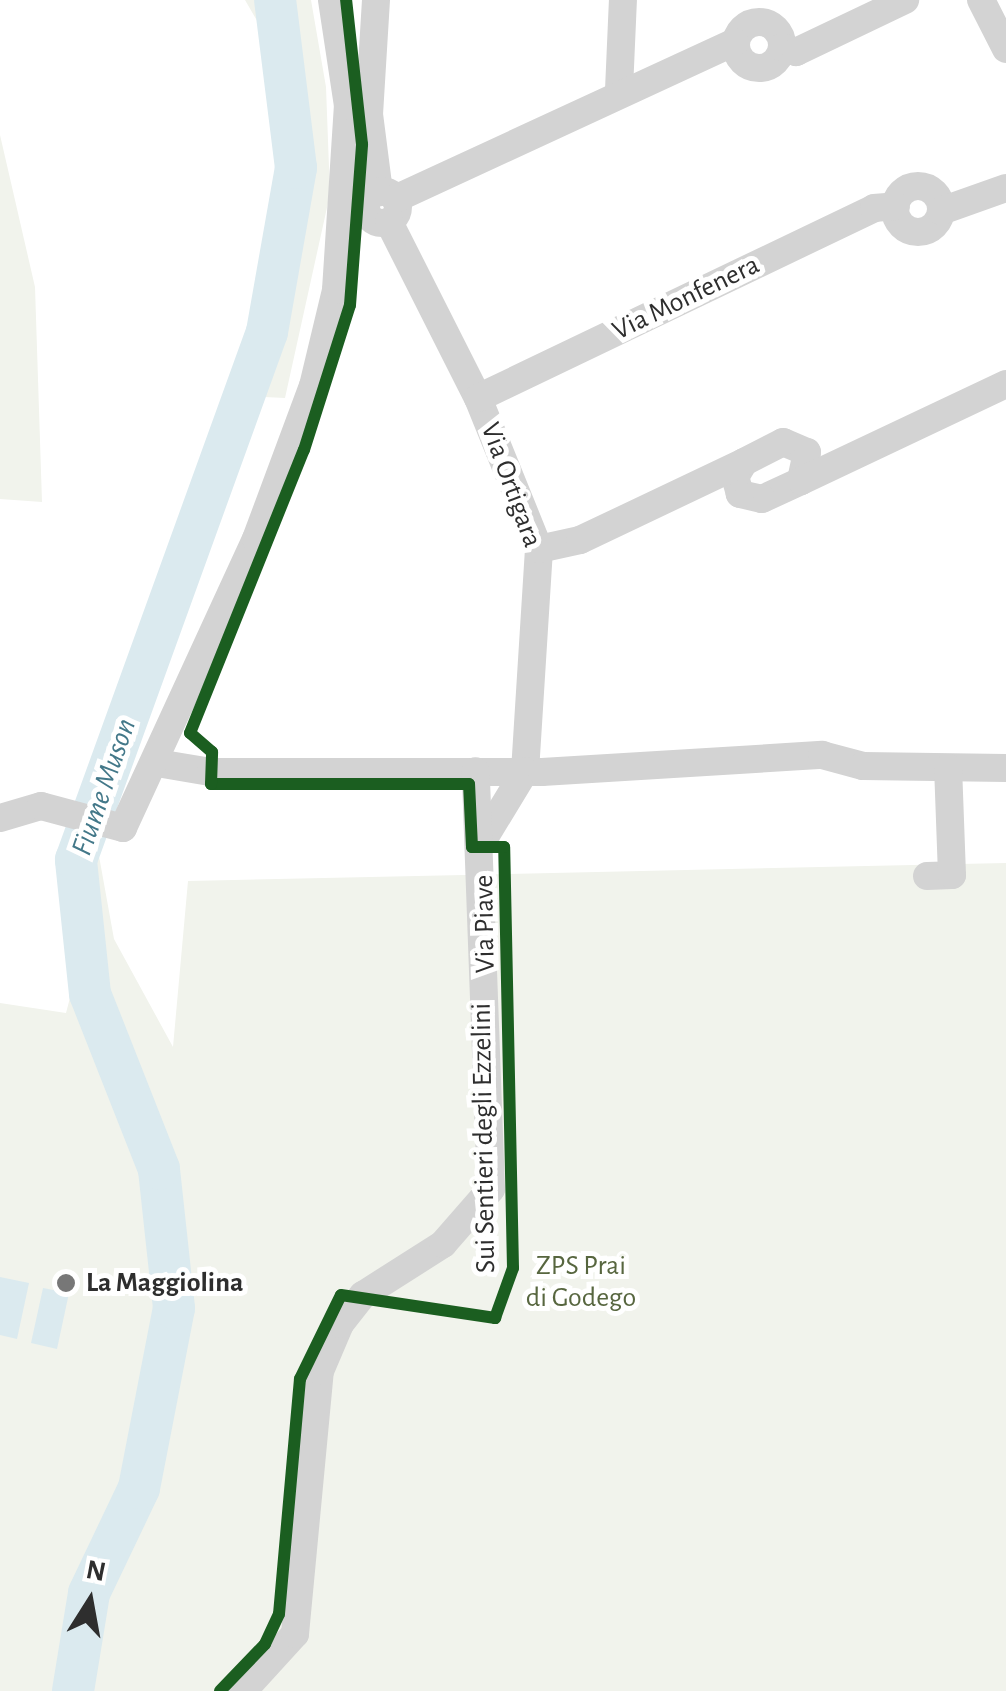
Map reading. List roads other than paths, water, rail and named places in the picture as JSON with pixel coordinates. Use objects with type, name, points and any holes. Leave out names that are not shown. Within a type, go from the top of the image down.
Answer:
[{"type":"street","points":[[0,818],[41,806],[110,829],[138,810],[262,524],[328,334],[348,169],[332,0]]},
{"type":"street","name":"Via Ortigara","points":[[376,0],[369,114],[388,204],[478,398],[539,549],[525,771]]},
{"type":"street","points":[[619,90],[623,0]]},
{"type":"street","points":[[388,204],[619,90],[735,42],[757,22],[772,26],[782,46],[796,52],[905,0]]},
{"type":"street","points":[[981,0],[1006,49]]},
{"type":"street","name":"Via Monfenera","points":[[478,398],[874,208],[896,206],[910,232],[935,226],[942,210],[1006,188]]},
{"type":"street","points":[[730,476],[762,498],[1006,384]]},
{"type":"street","points":[[539,549],[580,540],[730,476],[783,442],[835,463]]},
{"type":"street","points":[[801,481],[807,452]]},
{"type":"street","points":[[157,763],[211,772],[525,771],[822,755],[948,768],[1006,768]]},
{"type":"street","points":[[927,876],[952,874],[948,768]]},
{"type":"street","name":"Via Piave","points":[[243,1691],[294,1634],[320,1371],[340,1324],[363,1295],[443,1244],[491,1189],[483,844],[476,771]]},
{"type":"street","name":"Via Piave","points":[[483,844],[525,771]]},
{"type":"waterway","name":"Fiume Muson","points":[[73,1691],[89,1593],[139,1488],[174,1308],[159,1169],[90,994],[76,860],[267,332],[296,168],[275,0]]},
{"type":"place","name":"La Maggiolina","points":[[66,1283]]},
{"type":"park label","name":"ZPS Prai di Godego","points":[[581,1282]]}]
